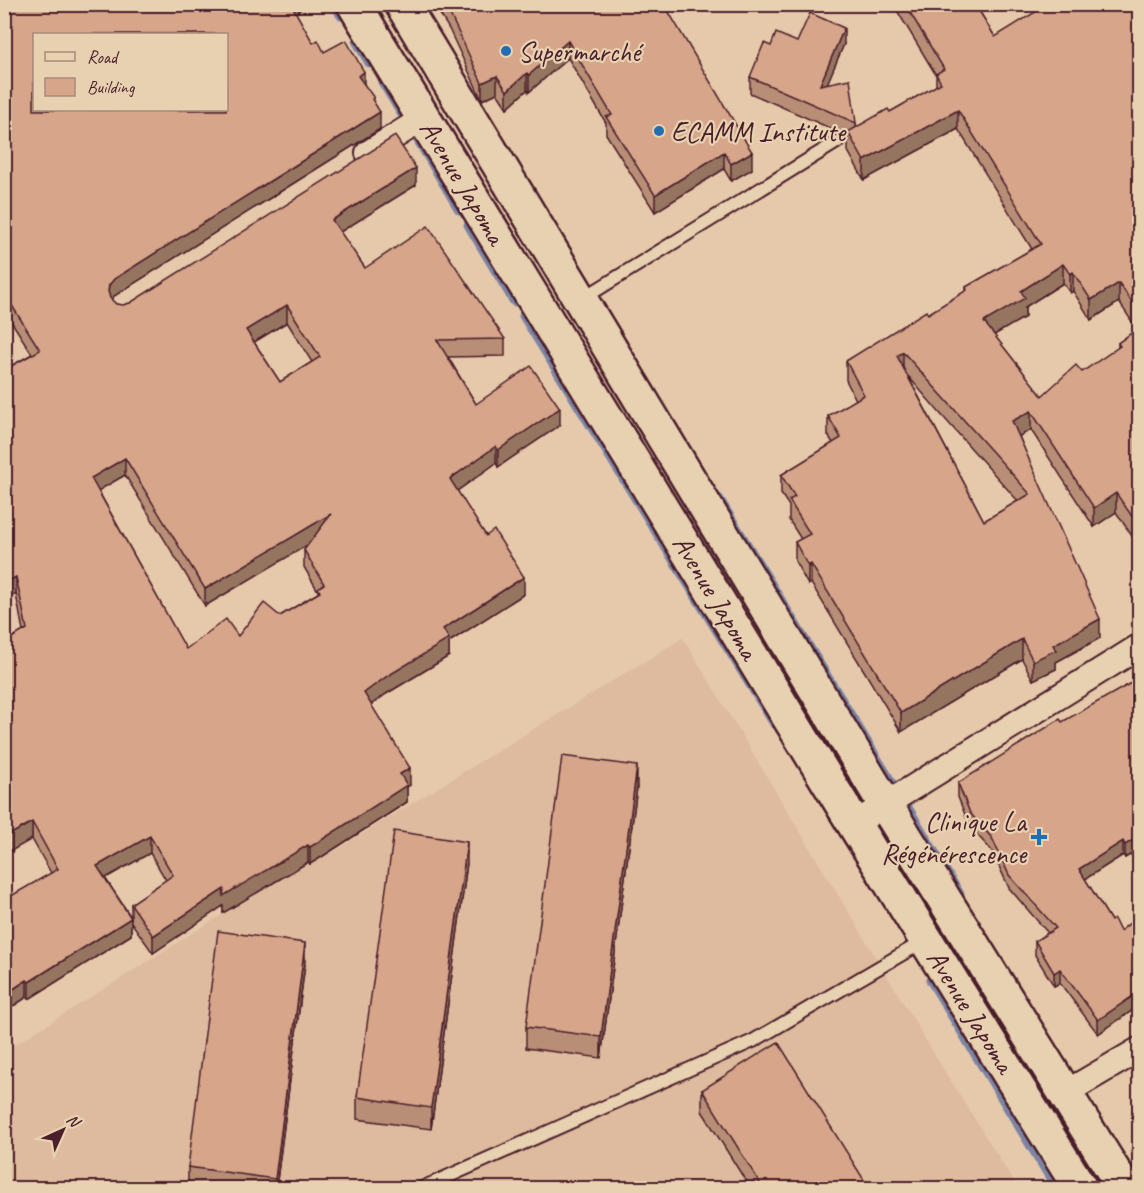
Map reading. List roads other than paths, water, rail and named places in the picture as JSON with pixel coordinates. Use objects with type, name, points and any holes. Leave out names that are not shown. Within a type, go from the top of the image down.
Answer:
[{"type":"main road","name":"Avenue Japoma","points":[[354,4],[854,824],[1080,1188]]},
{"type":"main road","name":"Avenue Japoma","points":[[402,4],[579,301],[885,804],[1124,1188]]},
{"type":"street","points":[[354,162],[424,118]]},
{"type":"street","points":[[854,824],[1140,646]]},
{"type":"street","points":[[1065,1093],[1140,1049]]},
{"type":"lane","points":[[579,301],[837,142]]},
{"type":"lane","points":[[422,1188],[753,1041],[927,940]]},
{"type":"waterway","points":[[334,4],[341,16]]},
{"type":"waterway","points":[[356,41],[369,63]]},
{"type":"waterway","points":[[382,82],[402,115]]},
{"type":"waterway","points":[[414,134],[459,210]]},
{"type":"waterway","points":[[468,225],[514,302]]},
{"type":"waterway","points":[[523,316],[774,724]]},
{"type":"waterway","points":[[719,498],[893,784]]},
{"type":"waterway","points":[[909,809],[960,894]]},
{"type":"waterway","points":[[930,980],[1056,1188]]},
{"type":"place","name":"Supermarché","points":[[506,51]]},
{"type":"place","name":"ECAMM Institute","points":[[659,131]]},
{"type":"place","name":"Clinique La Régénérescence","points":[[1039,837]]}]
